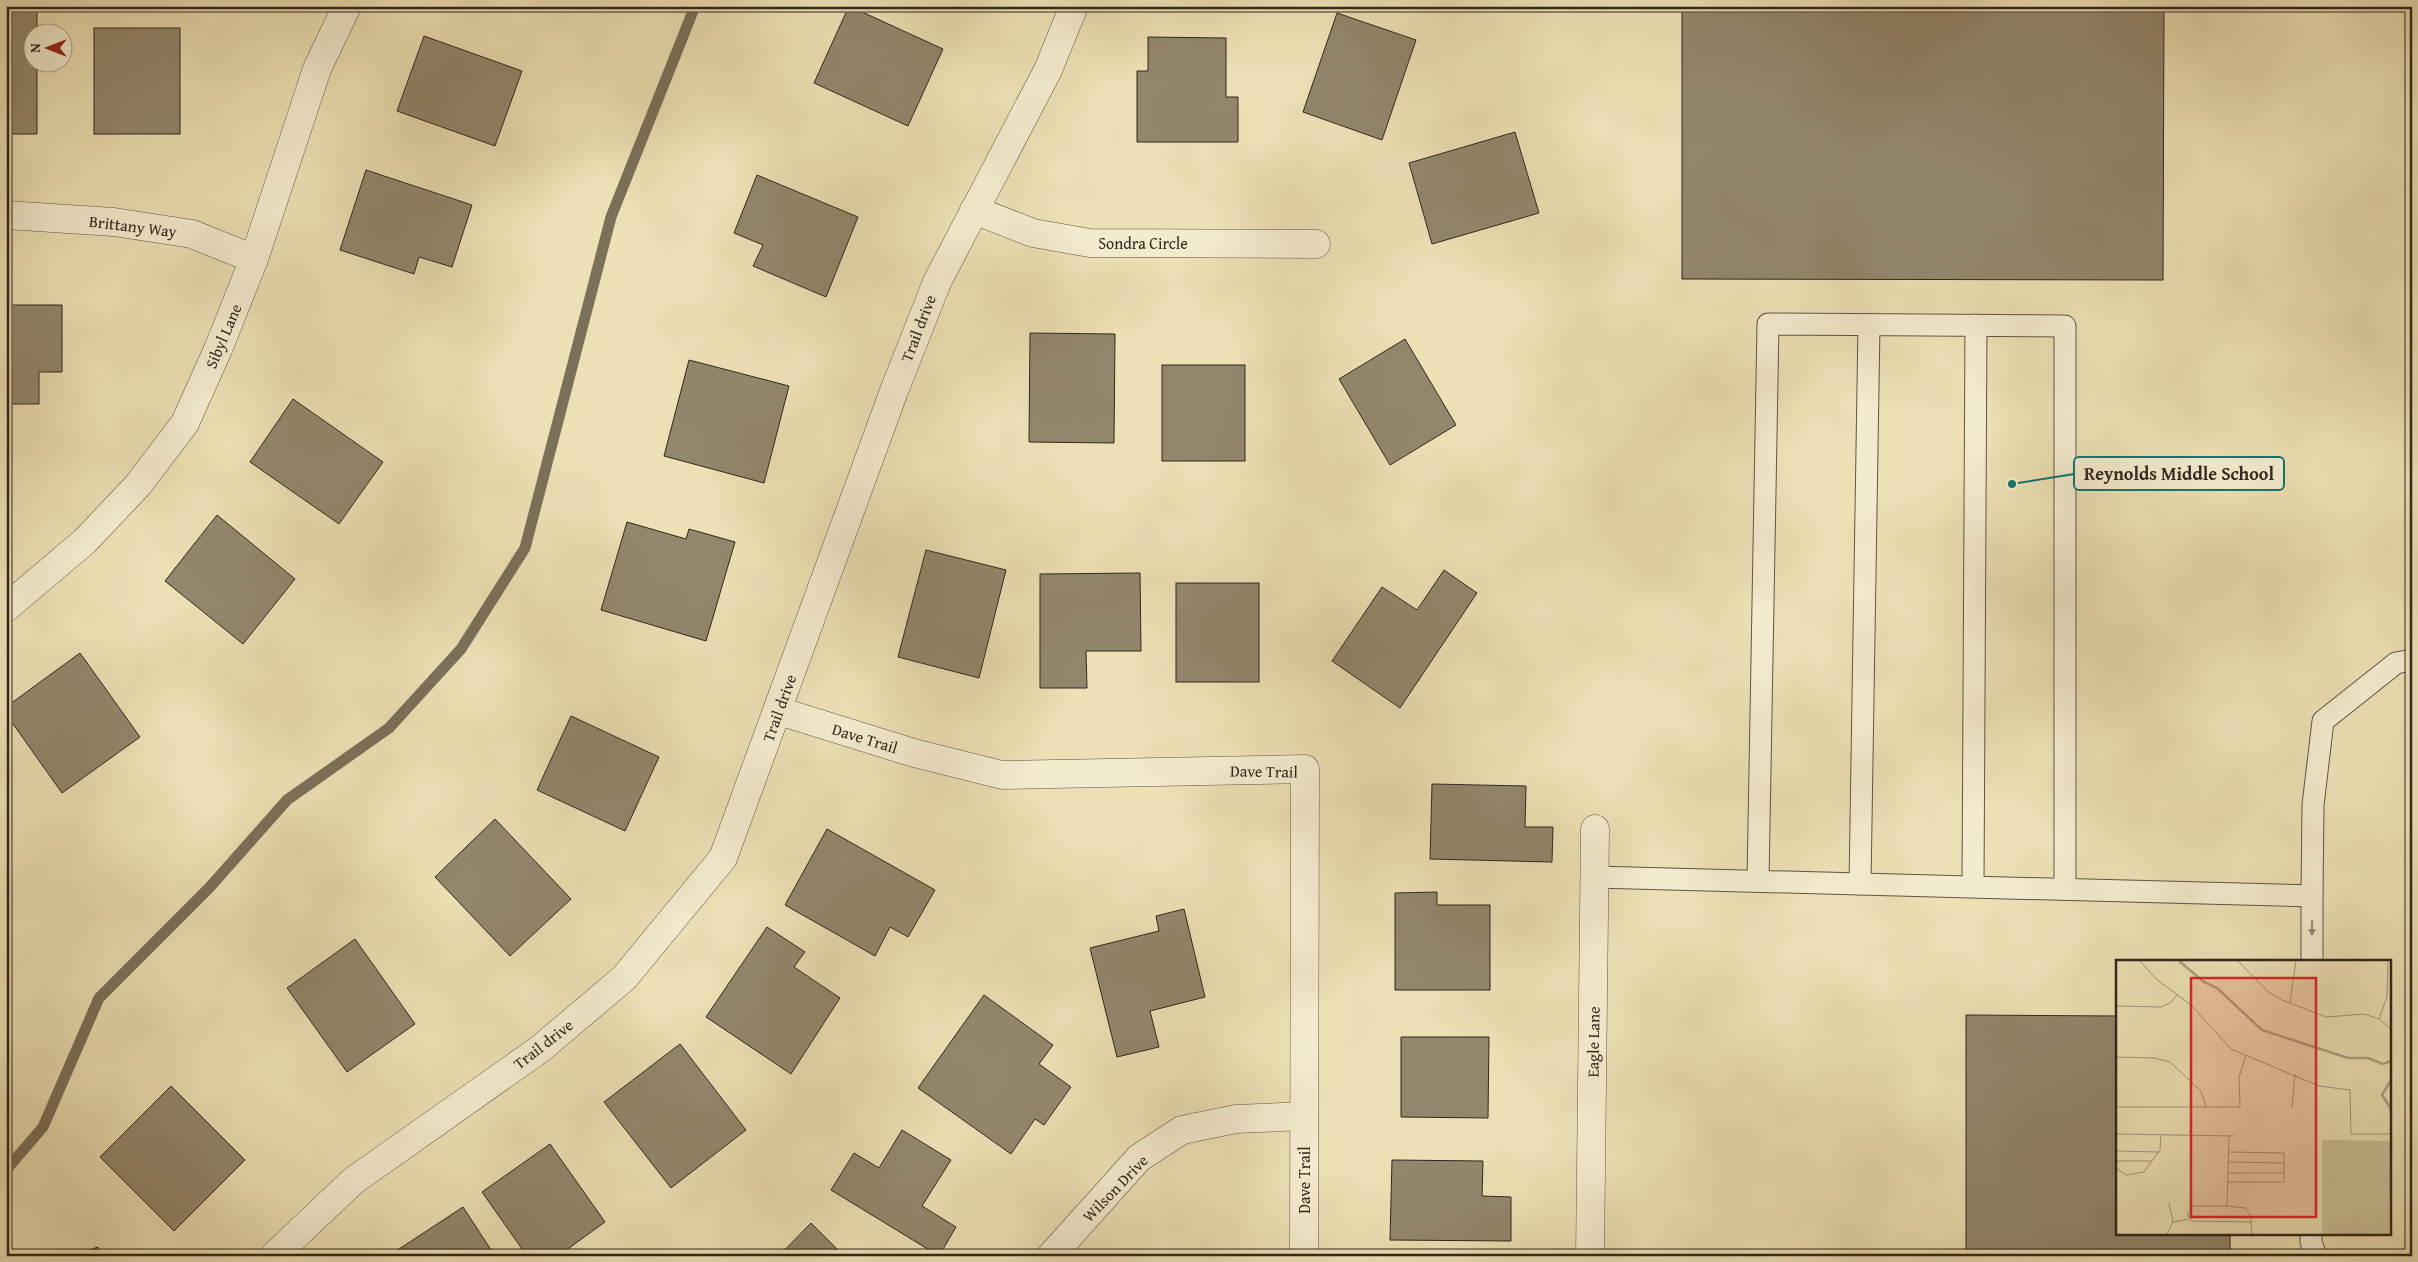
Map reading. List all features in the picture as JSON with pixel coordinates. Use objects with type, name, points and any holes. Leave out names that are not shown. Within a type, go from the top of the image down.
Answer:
[{"type":"street","name":"Sibyl Lane","points":[[6,608],[85,541],[138,485],[185,423],[219,347],[254,259],[317,69],[346,6]]},
{"type":"street","name":"Trail drive","points":[[274,1256],[353,1181],[540,1049],[624,978],[723,858],[779,710],[894,391],[937,282],[1048,70],[1074,6]]},
{"type":"street","name":"Sondra Circle","points":[[974,210],[1033,233],[1090,243],[1316,244]]},
{"type":"street","name":"Brittany Way","points":[[6,215],[114,222],[192,234],[254,259]]},
{"type":"street","name":"Dave Trail","points":[[779,710],[914,753],[1002,775],[1305,769],[1304,1256]]},
{"type":"street","name":"Eagle Lane","points":[[1590,1256],[1595,829]]},
{"type":"street","name":"Wilson Drive","points":[[1051,1256],[1139,1158],[1182,1130],[1236,1119],[1304,1116]]},
{"type":"lane","points":[[1758,881],[1768,324],[2065,326],[2065,889]]},
{"type":"lane","points":[[1860,884],[1869,325]]},
{"type":"lane","points":[[1972,886],[1976,325]]},
{"type":"lane","points":[[2312,960],[2313,805],[2323,721],[2396,663],[2412,660]]},
{"type":"lane","points":[[1595,876],[2312,896]]},
{"type":"lane","points":[[2311,1234],[2311,1242],[2316,1256]]},
{"type":"building","points":[[9,6],[37,6],[37,22],[22,22],[22,72],[37,72],[37,134],[6,134],[6,15],[9,15]]},
{"type":"building","points":[[849,6],[943,49],[908,126],[814,83]]},
{"type":"building","points":[[1682,6],[2164,6],[2163,280],[1682,279]]},
{"type":"building","points":[[1337,13],[1416,40],[1382,140],[1303,112]]},
{"type":"building","points":[[94,28],[180,28],[180,134],[94,134]]},
{"type":"building","points":[[424,36],[522,71],[495,146],[397,111]]},
{"type":"building","points":[[1148,37],[1226,38],[1226,97],[1238,97],[1238,142],[1137,142],[1137,71],[1148,71]]},
{"type":"building","points":[[1515,132],[1539,213],[1432,244],[1409,163]]},
{"type":"building","points":[[366,170],[472,205],[452,267],[419,257],[414,274],[340,250]]},
{"type":"building","points":[[757,175],[858,217],[826,297],[753,266],[763,245],[734,233]]},
{"type":"building","points":[[6,305],[62,305],[62,372],[39,372],[39,404],[6,404]]},
{"type":"building","points":[[1030,333],[1115,334],[1114,443],[1029,442]]},
{"type":"building","points":[[1405,339],[1456,425],[1390,465],[1339,379]]},
{"type":"building","points":[[689,360],[789,386],[764,483],[664,456]]},
{"type":"building","points":[[1162,365],[1245,365],[1245,461],[1162,461]]},
{"type":"building","points":[[293,399],[383,462],[339,524],[250,462]]},
{"type":"building","points":[[217,515],[295,579],[243,644],[165,581]]},
{"type":"building","points":[[627,522],[686,539],[689,529],[735,542],[706,641],[601,610]]},
{"type":"building","points":[[926,550],[1006,570],[979,678],[898,657]]},
{"type":"building","points":[[1444,570],[1477,593],[1400,708],[1332,661],[1382,587],[1417,610]]},
{"type":"building","points":[[1140,573],[1141,651],[1086,651],[1087,688],[1040,688],[1040,574]]},
{"type":"building","points":[[1176,583],[1259,583],[1259,682],[1176,682]]},
{"type":"building","points":[[80,653],[140,737],[62,793],[6,714],[6,707]]},
{"type":"building","points":[[571,716],[659,757],[625,831],[537,790]]},
{"type":"building","points":[[1432,784],[1526,786],[1525,827],[1553,827],[1552,862],[1430,859]]},
{"type":"building","points":[[495,819],[571,899],[510,956],[435,877]]},
{"type":"building","points":[[827,829],[935,890],[908,937],[890,927],[875,956],[785,905]]},
{"type":"building","points":[[1437,892],[1437,905],[1490,905],[1490,990],[1395,990],[1395,893]]},
{"type":"building","points":[[1184,909],[1205,997],[1150,1011],[1159,1047],[1117,1057],[1090,948],[1159,931],[1156,916]]},
{"type":"building","points":[[767,927],[805,952],[794,967],[840,998],[791,1074],[706,1017]]},
{"type":"building","points":[[355,939],[415,1024],[347,1072],[287,988]]},
{"type":"building","points":[[984,995],[1053,1045],[1039,1064],[1071,1087],[1044,1125],[1035,1119],[1011,1154],[918,1088]]},
{"type":"building","points":[[1966,1015],[2116,1016],[2116,1234],[2230,1234],[2230,1256],[1966,1256]]},
{"type":"building","points":[[1401,1037],[1489,1037],[1488,1118],[1401,1117]]},
{"type":"building","points":[[680,1044],[746,1130],[671,1188],[604,1102]]},
{"type":"building","points":[[171,1086],[245,1160],[174,1231],[100,1157]]},
{"type":"building","points":[[902,1130],[951,1160],[922,1206],[956,1227],[939,1256],[831,1190],[854,1153],[879,1168]]},
{"type":"building","points":[[550,1144],[605,1222],[558,1256],[527,1256],[482,1192]]},
{"type":"building","points":[[1392,1160],[1483,1161],[1482,1196],[1511,1197],[1511,1241],[1390,1240]]},
{"type":"building","points":[[463,1207],[495,1256],[390,1255]]},
{"type":"building","points":[[811,1223],[844,1256],[779,1256]]},
{"type":"building","points":[[98,1247],[101,1256],[71,1256]]},
{"type":"waterway","points":[[6,1170],[43,1127],[99,998],[209,888],[287,800],[389,728],[461,649],[525,548],[611,217],[695,6]]},
{"type":"place","name":"Reynolds Middle School","points":[[2012,484]]}]
